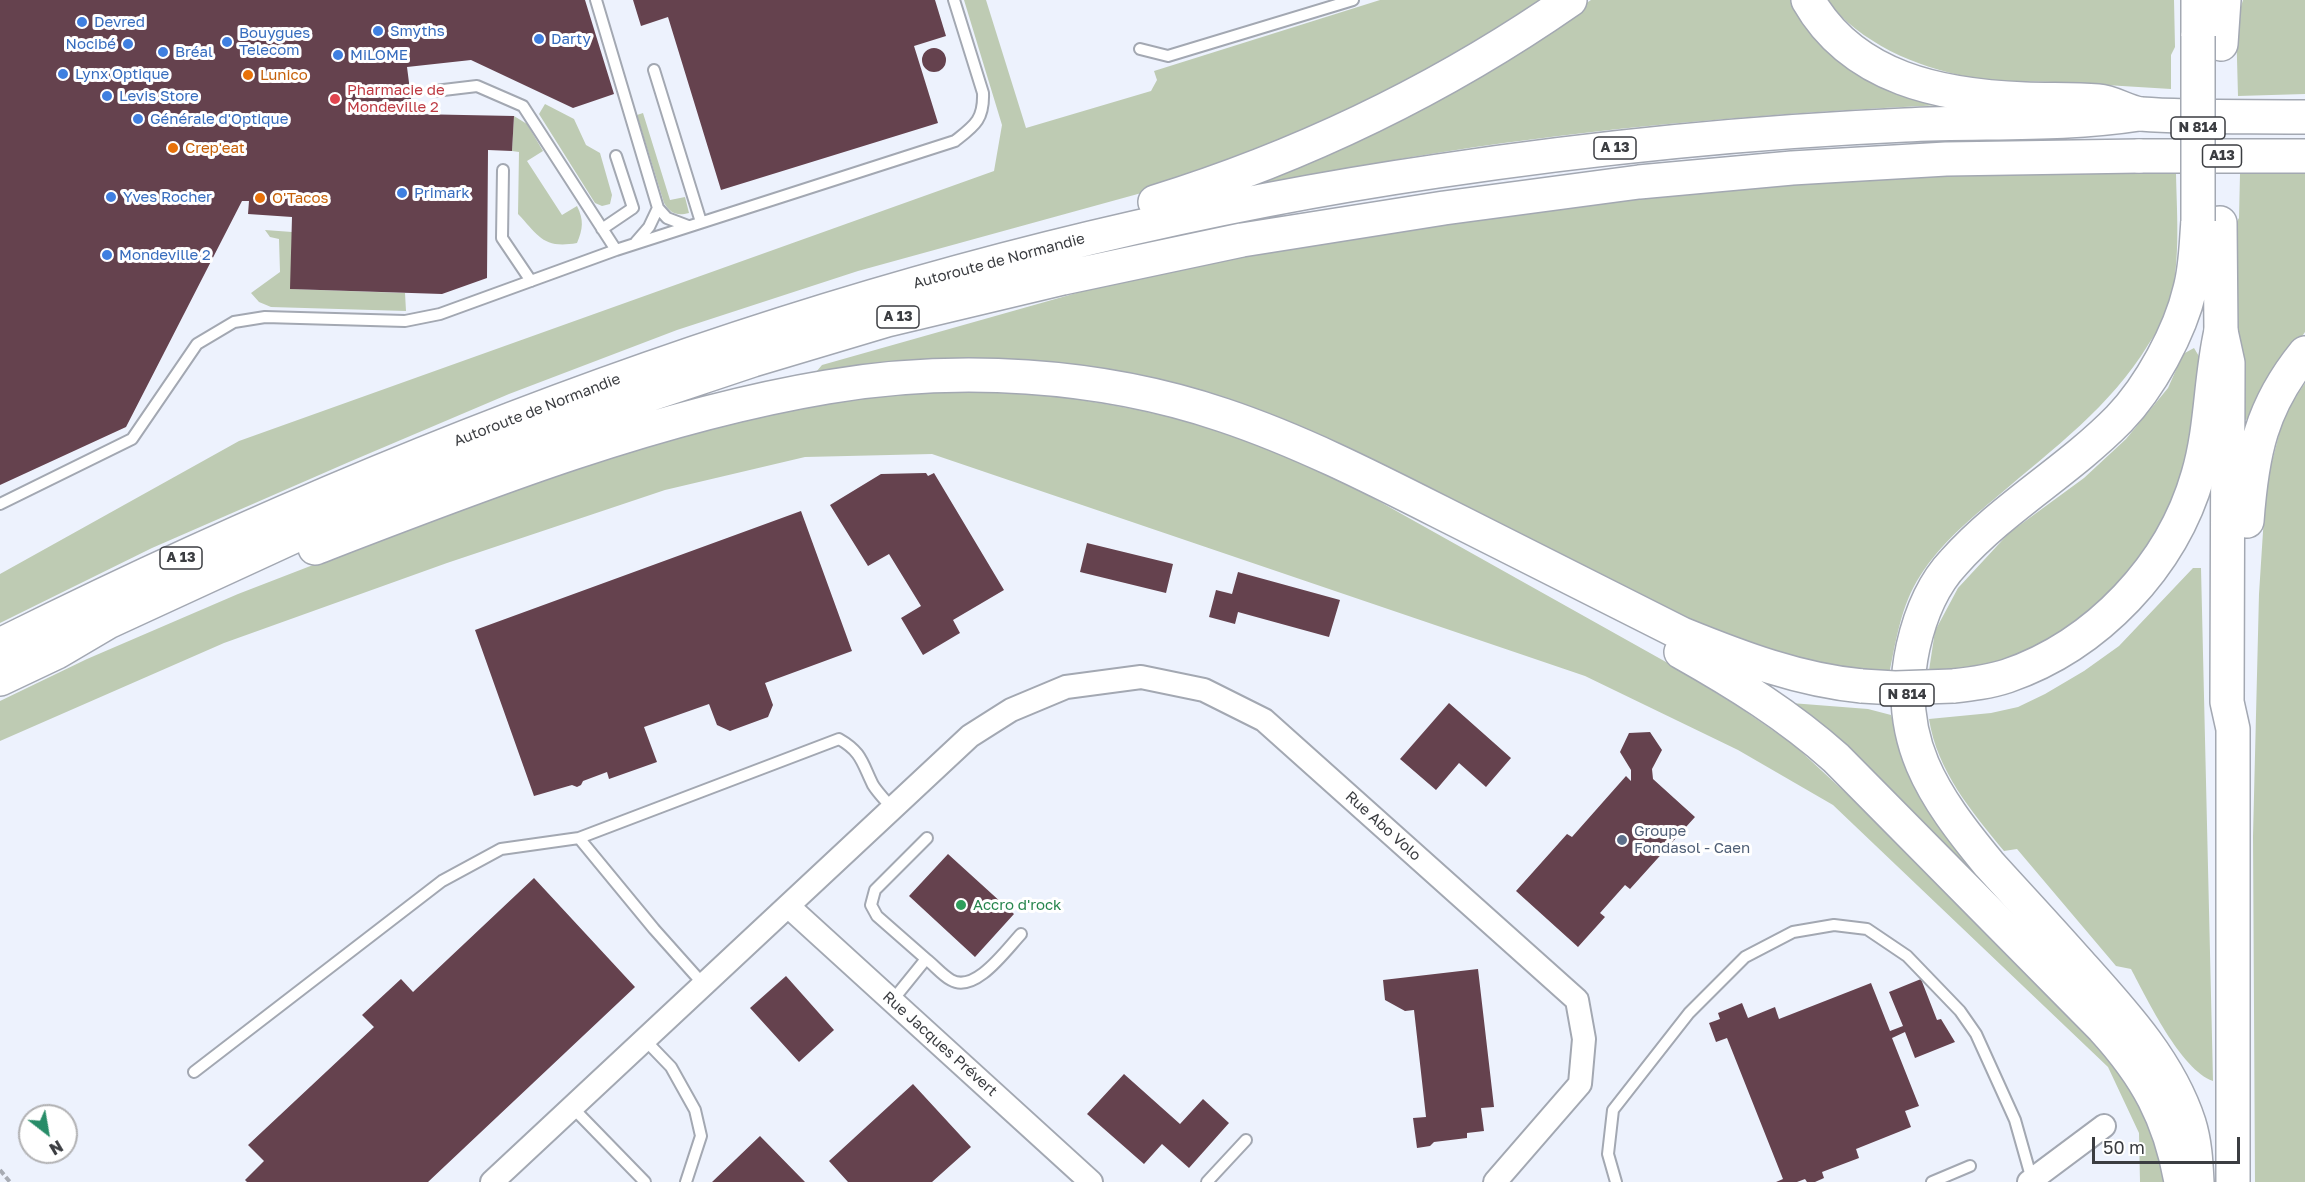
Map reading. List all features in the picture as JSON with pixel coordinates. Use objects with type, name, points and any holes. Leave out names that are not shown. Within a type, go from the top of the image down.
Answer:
[{"type":"highway","points":[[1097,236],[1132,210],[1203,188],[1263,165],[1373,117],[1479,58],[1570,0]]},
{"type":"highway","points":[[1808,0],[1832,34],[1879,68],[1913,82],[1947,92],[1997,97],[2100,101],[2139,114],[2305,117]]},
{"type":"highway","name":"N 814","points":[[2198,0],[2210,40],[2209,222],[2221,331],[2228,363],[2228,702],[2234,729],[2234,1182]]},
{"type":"highway","name":"N 814","points":[[2210,40],[2224,0]]},
{"type":"highway","name":"A 13","points":[[1097,236],[1186,215],[1327,188],[1439,170],[1582,152],[1799,131],[2102,119],[2139,114]]},
{"type":"highway","name":"A 13","points":[[0,679],[57,652],[108,622],[351,510],[484,456],[618,405],[742,363],[887,320],[1242,240],[1444,208],[1639,182],[1792,168],[1934,160],[2139,156]]},
{"type":"highway","name":"A13","points":[[2139,156],[2305,156]]},
{"type":"highway","name":"N 814","points":[[2197,1182],[2193,1142],[2187,1117],[2175,1090],[2146,1042],[2122,1011],[1984,857],[1932,784],[1922,766],[1912,735],[1908,715],[1907,686],[1913,647],[1921,618],[1934,589],[1953,562],[2119,419],[2149,378],[2166,351],[2184,309],[2194,266],[2209,222]]},
{"type":"highway","name":"Autoroute de Normandie","points":[[0,645],[287,509],[614,380],[760,330],[905,285],[1097,236]]},
{"type":"highway","points":[[57,652],[189,596],[332,541],[513,475],[649,429],[776,396],[840,385],[921,378],[1007,376],[1075,382],[1158,397],[1218,413],[1316,451],[1682,634],[1736,656],[1821,681],[1862,686],[1895,688],[1953,686],[1990,681],[2005,677],[2050,656],[2084,635],[2111,613],[2154,565],[2184,514],[2199,473],[2211,411],[2214,363],[2221,331]]},
{"type":"highway","name":"N 814","points":[[2234,729],[2241,700],[2240,616],[2248,503],[2254,458],[2270,407],[2287,375],[2305,353]]},
{"type":"highway","points":[[1591,589],[1637,627],[1750,692],[1791,721],[1850,771],[2127,1055],[2145,1080],[2160,1108],[2172,1143],[2181,1182]]},
{"type":"street","name":"Rue Abo Volo","points":[[492,1182],[970,736],[1011,710],[1066,687],[1141,677],[1204,690],[1264,720],[1577,1000],[1584,1039],[1580,1084],[1495,1182]]},
{"type":"street","name":"Rue Jacques Prévert","points":[[788,906],[1091,1182]]},
{"type":"street","points":[[2030,1181],[2104,1126]]},
{"type":"lane","points":[[596,0],[658,208],[667,218],[688,226]]},
{"type":"lane","points":[[0,504],[132,439],[197,344],[234,322],[265,317],[405,321],[440,314],[616,250],[954,141],[975,125],[984,108],[983,93],[954,0]]},
{"type":"lane","points":[[1140,49],[1168,56],[1353,0]]},
{"type":"lane","points":[[654,70],[701,222]]},
{"type":"lane","points":[[435,91],[477,86],[523,106],[616,250]]},
{"type":"lane","points":[[602,229],[633,208],[616,156]]},
{"type":"lane","points":[[503,170],[502,238],[531,281]]},
{"type":"lane","points":[[634,244],[649,227],[658,208]]},
{"type":"lane","points":[[194,1072],[442,881],[501,849],[579,838],[839,740],[852,746],[861,756],[875,788],[892,808]]},
{"type":"lane","points":[[579,838],[654,929],[704,985]]},
{"type":"lane","points":[[927,838],[875,890],[871,905],[877,916],[951,981],[964,983],[981,976],[1021,934]]},
{"type":"lane","points":[[1616,1182],[1608,1154],[1612,1110],[1689,1013],[1746,957],[1793,932],[1834,925],[1867,929],[1907,956],[1960,1011],[1976,1034],[2015,1120],[2030,1181]]},
{"type":"lane","points":[[892,1000],[926,958]]},
{"type":"lane","points":[[645,1040],[671,1067],[695,1110],[701,1136],[686,1182]]},
{"type":"lane","points":[[572,1107],[645,1182]]},
{"type":"lane","points":[[1207,1182],[1246,1140]]},
{"type":"lane","points":[[1932,1182],[1970,1166]]},
{"type":"path","points":[[0,1170],[10,1182]]},
{"type":"green space","points":[[964,0],[986,0],[1026,128],[1151,91],[1157,80],[1154,71],[1380,0],[1547,0],[1413,84],[1185,181],[858,271],[677,330],[509,394],[349,462],[152,548],[0,623],[0,574],[239,441],[994,171],[1002,125]]},
{"type":"green space","points":[[1591,0],[1802,0],[1943,105],[1723,119],[1559,136],[1443,152],[1263,184],[1262,180],[1473,77]]},
{"type":"green space","points":[[1826,0],[2174,0],[2175,47],[2171,55],[2171,89],[1990,80],[1949,73],[1909,60],[1872,41],[1840,15]]},
{"type":"green space","points":[[2243,0],[2305,0],[2305,94],[2238,96],[2236,22]]},
{"type":"green space","points":[[545,104],[574,119],[586,145],[600,153],[612,195],[610,204],[602,206],[595,203],[539,114]]},
{"type":"green space","points":[[643,113],[670,200],[685,197],[689,213],[675,213],[669,210],[664,203],[637,115]]},
{"type":"green space","points":[[514,116],[527,124],[543,151],[527,161],[562,215],[577,206],[582,225],[577,243],[549,242],[537,234],[518,214],[519,152],[512,151]]},
{"type":"green space","points":[[2041,172],[2176,174],[2177,259],[2168,310],[2160,328],[2117,388],[2080,426],[1966,523],[1928,564],[1908,599],[1889,675],[1848,674],[1742,644],[1185,394],[811,378],[822,365],[1119,281],[1293,245],[1636,194],[1904,176]]},
{"type":"green space","points":[[2240,174],[2305,174],[2305,332],[2255,405],[2251,419],[2244,420],[2240,416],[2233,228],[2239,218]]},
{"type":"green space","points":[[265,230],[292,232],[291,289],[405,293],[406,311],[271,307],[259,302],[251,293],[280,272],[279,239],[270,237]]},
{"type":"green space","points":[[2194,348],[2203,363],[2189,473],[2159,545],[2108,601],[2029,659],[1928,677],[1935,631],[1958,588],[2009,533],[2084,478],[2126,439],[2168,388],[2183,354]]},
{"type":"green space","points":[[2305,383],[2305,1182],[2255,1182],[2253,836],[2259,594],[2266,485],[2284,415]]},
{"type":"green space","points":[[957,391],[1059,396],[1134,409],[1219,428],[1341,480],[1666,662],[1742,709],[1794,745],[1849,796],[2060,1005],[2116,1065],[2151,1124],[2167,1182],[2140,1182],[2139,1133],[2108,1067],[1833,805],[1738,750],[1585,676],[932,454],[805,457],[665,490],[447,563],[224,643],[0,741],[0,701],[87,659],[238,594],[445,514],[696,430],[797,407],[879,395]]},
{"type":"green space","points":[[2193,568],[2201,568],[2213,1081],[2201,1074],[2177,1049],[2131,969],[2116,966],[2017,849],[2004,851],[1968,806],[1940,756],[1929,719],[1991,713],[2018,707],[2045,694],[2084,671],[2119,646]]},
{"type":"green space","points":[[1791,703],[1868,709],[1891,715],[1900,742],[2054,953]]},
{"type":"building","name":"Mondeville 2","points":[[0,0],[585,0],[614,94],[573,108],[471,60],[407,67],[413,114],[514,116],[512,151],[488,150],[487,278],[442,294],[290,289],[292,217],[248,214],[249,201],[242,201],[126,427],[0,485]]},
{"type":"building","points":[[633,0],[935,0],[946,36],[914,46],[938,123],[721,190],[668,17],[641,26]]},
{"type":"building","points":[[934,48],[943,51],[946,60],[943,69],[934,72],[925,69],[922,60],[925,51]]},
{"type":"building","points":[[926,473],[928,476],[934,473],[1004,590],[953,620],[960,633],[923,655],[901,618],[921,606],[889,554],[868,566],[830,505],[881,474]]},
{"type":"building","points":[[801,511],[852,651],[765,683],[773,705],[768,717],[730,731],[717,725],[709,704],[644,727],[657,762],[609,779],[607,772],[583,781],[577,787],[572,785],[534,796],[475,630]]},
{"type":"building","points":[[1087,543],[1173,564],[1166,593],[1080,572]]},
{"type":"building","points":[[1238,572],[1340,600],[1329,637],[1238,612],[1235,624],[1209,617],[1216,590],[1232,594]]},
{"type":"building","points":[[1449,703],[1511,758],[1486,787],[1459,763],[1436,790],[1400,759]]},
{"type":"building","name":"Groupe Fondasol - Caen","points":[[1650,732],[1662,750],[1652,769],[1653,779],[1695,817],[1630,889],[1625,885],[1600,913],[1605,917],[1578,947],[1516,891],[1567,834],[1572,837],[1626,776],[1631,781],[1631,770],[1620,752],[1629,733]]},
{"type":"building","name":"Accro d'rock","points":[[948,854],[1014,914],[975,957],[909,896]]},
{"type":"building","points":[[534,878],[635,987],[428,1182],[247,1182],[245,1180],[264,1161],[248,1145],[374,1027],[362,1015],[401,979],[413,992]]},
{"type":"building","points":[[1478,969],[1494,1107],[1481,1108],[1484,1131],[1467,1133],[1467,1138],[1434,1142],[1430,1146],[1417,1148],[1413,1118],[1426,1117],[1414,1010],[1405,1011],[1385,1000],[1383,980]]},
{"type":"building","points":[[786,976],[834,1030],[799,1062],[750,1008]]},
{"type":"building","points":[[1921,979],[1937,1020],[1941,1019],[1955,1042],[1915,1058],[1905,1032],[1892,1038],[1919,1106],[1905,1111],[1911,1127],[1856,1149],[1859,1158],[1822,1172],[1824,1178],[1815,1182],[1807,1182],[1805,1179],[1797,1182],[1776,1182],[1783,1179],[1727,1038],[1716,1042],[1709,1023],[1720,1019],[1718,1013],[1742,1003],[1748,1018],[1775,1007],[1779,1019],[1871,983],[1890,1031],[1903,1026],[1889,992]]},
{"type":"building","points":[[1124,1074],[1180,1124],[1203,1099],[1229,1123],[1189,1168],[1162,1144],[1144,1164],[1087,1114]]},
{"type":"building","points":[[913,1084],[971,1147],[932,1182],[848,1182],[829,1161]]},
{"type":"building","points":[[760,1136],[805,1182],[712,1182]]},
{"type":"place","name":"Devred","points":[[82,22]]},
{"type":"place","name":"Smyths","points":[[378,31]]},
{"type":"place","name":"Darty","points":[[539,39]]},
{"type":"place","name":"Bouygues Telecom","points":[[227,42]]},
{"type":"place","name":"Nocibé","points":[[128,44]]},
{"type":"place","name":"Bréal","points":[[163,52]]},
{"type":"place","name":"MiLOME","points":[[338,55]]},
{"type":"place","name":"Lynx Optique","points":[[63,74]]},
{"type":"place","name":"Lunico","points":[[248,75]]},
{"type":"place","name":"Levis Store","points":[[107,96]]},
{"type":"place","name":"Pharmacie de Mondeville 2","points":[[335,99]]},
{"type":"place","name":"Générale d'Optique","points":[[138,119]]},
{"type":"place","name":"Crep'eat","points":[[173,148]]},
{"type":"place","name":"Primark","points":[[402,193]]},
{"type":"place","name":"Yves Rocher","points":[[111,197]]},
{"type":"place","name":"O'Tacos","points":[[260,198]]},
{"type":"place","name":"Mondeville 2","points":[[107,255]]},
{"type":"place","name":"Groupe Fondasol - Caen","points":[[1622,840]]},
{"type":"place","name":"Accro d'rock","points":[[961,905]]}]
